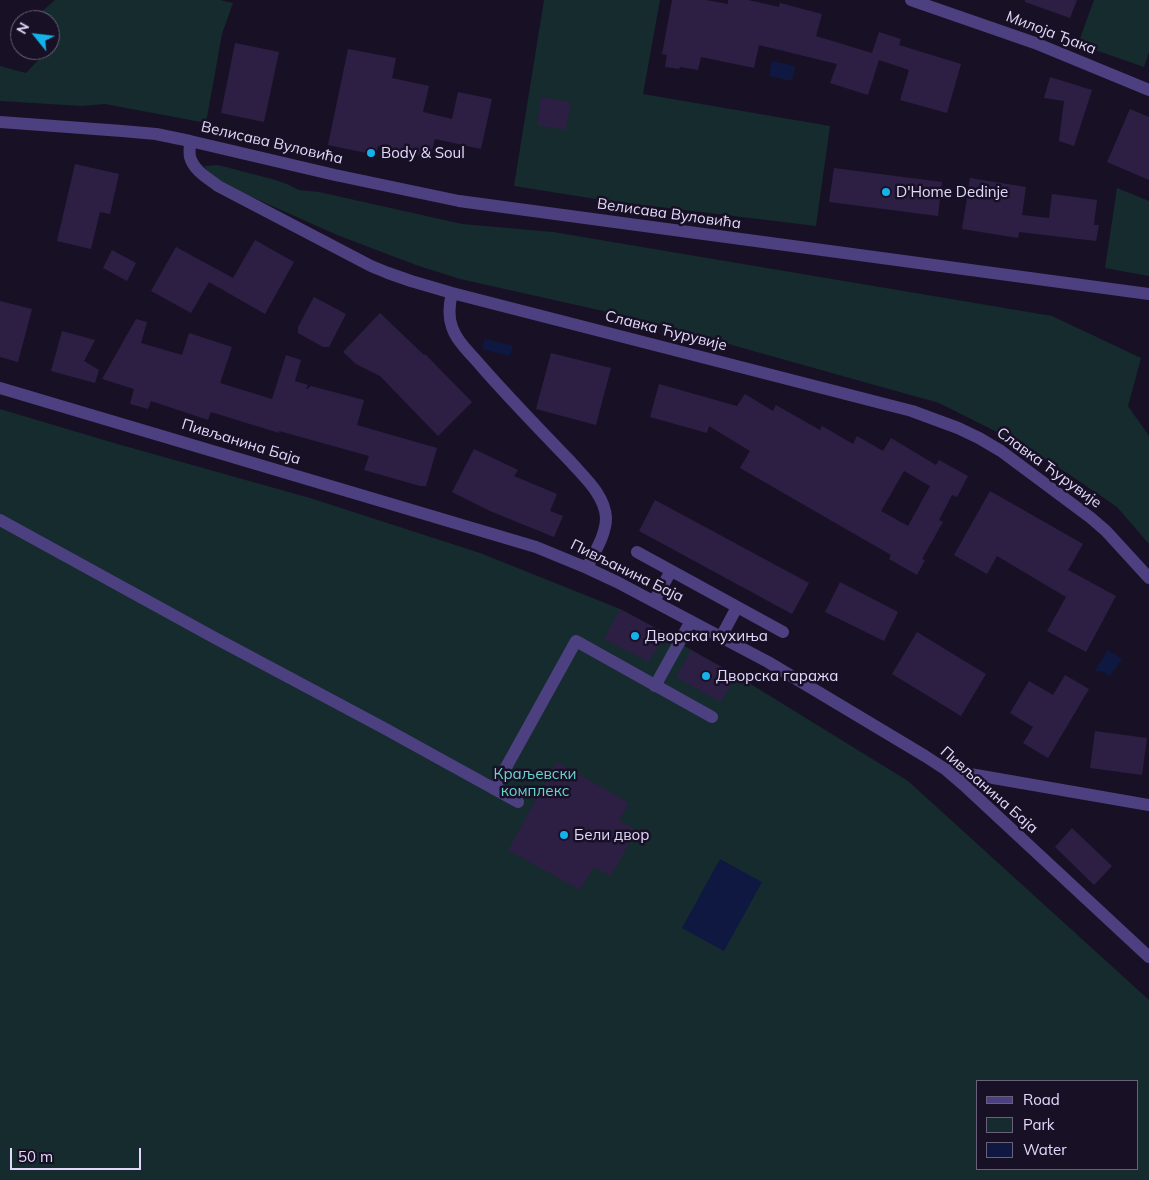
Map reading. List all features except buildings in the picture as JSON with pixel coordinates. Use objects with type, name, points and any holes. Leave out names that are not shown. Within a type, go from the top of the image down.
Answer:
[{"type":"street","name":"Милоја Ђака","points":[[911,0],[1035,42],[1149,90]]},
{"type":"street","name":"Велисава Вуловића","points":[[0,122],[156,134],[459,202],[1149,294]]},
{"type":"street","name":"Велисава Вуловића","points":[[190,141],[189,155],[193,164],[201,174],[218,186],[371,266],[410,281],[452,293]]},
{"type":"street","points":[[452,293],[449,318],[458,340],[587,480],[600,498],[606,520],[601,537],[587,568]]},
{"type":"street","name":"Славка Ћурувије","points":[[452,293],[912,411],[958,428],[980,438],[1001,451],[1079,508],[1106,531],[1149,578]]},
{"type":"street","name":"Пивљанина Баја","points":[[0,388],[482,530],[542,549],[587,568],[768,662],[945,769],[1149,957]]},
{"type":"street","points":[[0,520],[518,802]]},
{"type":"street","points":[[637,552],[783,632]]},
{"type":"street","points":[[654,602],[671,571]]},
{"type":"street","points":[[721,637],[737,607]]},
{"type":"street","points":[[655,686],[691,621]]},
{"type":"street","points":[[494,790],[576,641],[712,717]]},
{"type":"street","points":[[945,769],[1149,805]]},
{"type":"green space","points":[[55,0],[220,0],[233,3],[222,34],[206,123],[105,104],[82,106],[0,101],[0,66],[26,73],[38,60],[60,60],[60,10],[43,10]]},
{"type":"green space","points":[[544,0],[660,0],[643,94],[830,126],[816,226],[602,200],[514,186]]},
{"type":"green space","points":[[1094,0],[1149,0],[1149,52],[1144,67],[1078,44]]},
{"type":"green space","points":[[218,165],[272,179],[299,190],[319,192],[462,224],[553,232],[1052,316],[1141,358],[1128,406],[1149,436],[1149,544],[1117,507],[1067,473],[1013,440],[939,403],[639,319],[460,279],[416,265],[337,235],[225,185],[211,175],[204,166]]},
{"type":"green space","points":[[1117,188],[1149,201],[1149,276],[1105,268]]},
{"type":"green space","name":"Краљевски комплекс","points":[[0,409],[310,498],[480,553],[620,609],[736,675],[908,781],[1149,1000],[1149,1180],[0,1180]]},
{"type":"water","points":[[772,61],[795,66],[792,81],[769,76]]},
{"type":"water","points":[[485,339],[513,346],[510,356],[482,349]]},
{"type":"water","points":[[1108,650],[1122,659],[1110,676],[1101,671],[1094,672]]},
{"type":"water","points":[[720,859],[762,882],[724,951],[682,928]]},
{"type":"place","name":"Body & Soul","points":[[371,153]]},
{"type":"place","name":"D'Home Dedinje","points":[[886,192]]},
{"type":"place","name":"Дворска кухиња","points":[[635,636]]},
{"type":"place","name":"Дворска гаража","points":[[706,676]]},
{"type":"place","name":"Бели двор","points":[[564,835]]}]
